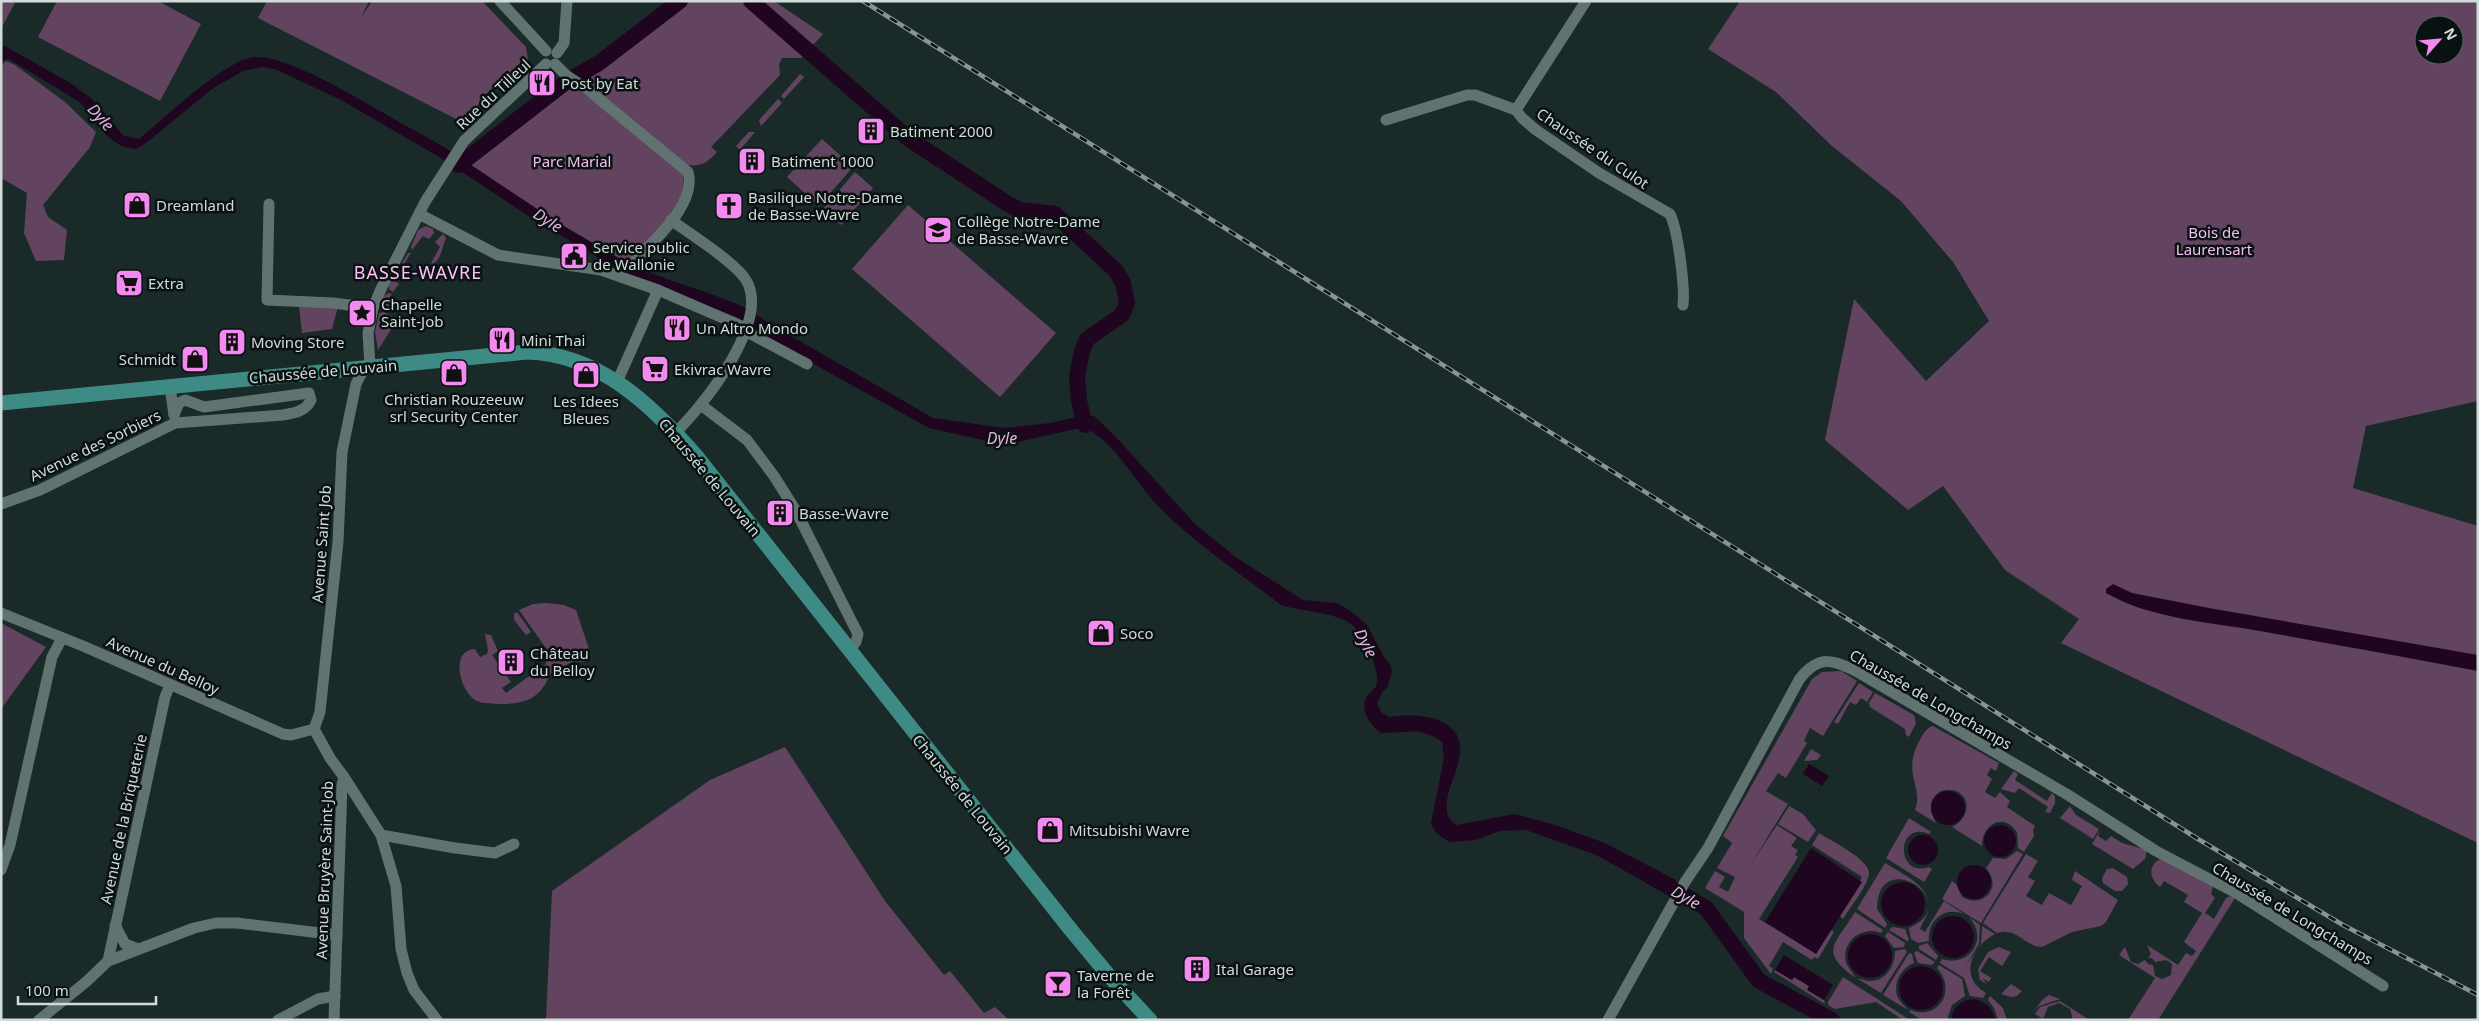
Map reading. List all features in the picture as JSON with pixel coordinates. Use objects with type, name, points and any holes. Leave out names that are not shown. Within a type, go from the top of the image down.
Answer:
[{"type":"main road","name":"Chaussée de Louvain","points":[[1,403],[370,366],[540,353],[576,361],[618,382],[660,416],[676,432],[1065,923],[1110,977],[1150,1020]]},
{"type":"street","points":[[500,1],[570,78],[684,166],[691,180],[684,203],[635,261]]},
{"type":"street","name":"Rue du Tilleul","points":[[370,366],[368,333],[374,308],[419,214],[458,149],[564,43],[567,1]]},
{"type":"street","points":[[1516,110],[1586,1]]},
{"type":"street","name":"Chaussée du Culot","points":[[1386,120],[1471,94],[1516,110],[1536,130],[1599,173],[1670,214],[1678,251],[1684,297],[1683,305]]},
{"type":"street","points":[[269,204],[267,300],[333,303],[374,308]]},
{"type":"street","points":[[419,214],[498,255],[601,270],[658,290],[746,328],[807,364]]},
{"type":"street","points":[[671,220],[742,275],[747,282],[751,295],[746,328],[732,360],[701,405],[676,432]]},
{"type":"street","points":[[618,382],[658,290]]},
{"type":"street","name":"Avenue Saint Job","points":[[314,729],[320,712],[338,542],[342,452],[356,384],[361,374],[370,366]]},
{"type":"street","points":[[170,387],[175,419]]},
{"type":"street","name":"Avenue des Sorbiers","points":[[1,504],[40,490],[175,419],[298,412],[308,405],[311,400],[309,393],[204,406],[185,400],[179,403],[175,419]]},
{"type":"street","points":[[701,405],[747,440],[796,510],[858,634],[856,642],[849,650]]},
{"type":"street","name":"Avenue du Belloy","points":[[1,613],[283,734],[291,735],[314,729]]},
{"type":"street","points":[[1,870],[10,845],[52,657],[62,638]]},
{"type":"street","name":"Chaussée de Longchamps","points":[[1608,1020],[1685,882],[1708,848],[1799,680],[1815,664],[1824,661],[1837,662],[2068,795],[2156,850],[2238,894],[2383,986]]},
{"type":"street","name":"Avenue de la Briqueterie","points":[[108,961],[165,697],[170,685]]},
{"type":"street","name":"Avenue Bruyère Saint-Job","points":[[314,729],[330,758],[344,777],[342,785],[334,1020]]},
{"type":"street","points":[[344,777],[381,835],[396,886],[402,948],[407,974],[414,990],[438,1020]]},
{"type":"street","points":[[381,835],[495,853],[514,844]]},
{"type":"street","points":[[39,1020],[86,982],[108,961],[194,928],[216,923],[236,923],[337,935]]},
{"type":"street","points":[[115,925],[126,944],[138,949]]},
{"type":"street","points":[[278,1020],[318,999],[335,996]]},
{"type":"green space","points":[[1,1],[16,1],[2,27],[1,26]]},
{"type":"green space","points":[[57,1],[158,1],[201,24],[160,101],[38,37]]},
{"type":"green space","points":[[267,1],[369,1],[361,18],[372,1],[482,1],[526,47],[528,59],[511,76],[504,77],[481,99],[481,102],[465,119],[460,121],[258,18]]},
{"type":"green space","points":[[688,1],[774,1],[823,34],[801,58],[782,58],[779,65],[780,75],[711,147],[717,152],[704,163],[697,165],[688,165],[578,79],[607,63]]},
{"type":"green space","name":"Bois de Laurensart","points":[[1740,1],[2478,1],[2478,401],[2366,426],[2353,488],[2478,526],[2478,843],[2061,643],[2079,619],[2005,570],[1943,486],[1908,510],[1825,440],[1854,299],[1926,381],[1989,321],[1953,262],[1901,201],[1832,146],[1776,92],[1708,49]]},
{"type":"green space","points":[[6,61],[15,65],[65,102],[96,132],[90,147],[43,205],[48,217],[67,230],[64,260],[36,261],[24,233],[27,193],[1,178],[1,66]]},
{"type":"green space","points":[[800,74],[804,77],[784,99],[781,96]]},
{"type":"green space","name":"Parc Marial","points":[[571,84],[683,167],[683,199],[665,223],[628,263],[536,210],[467,163]]},
{"type":"green space","points":[[778,99],[782,103],[761,126],[759,120]]},
{"type":"green space","points":[[749,132],[755,132],[740,150],[736,146]]},
{"type":"green space","points":[[822,139],[853,167],[819,206],[787,177]]},
{"type":"green space","points":[[855,172],[873,188],[841,225],[823,209]]},
{"type":"green space","points":[[908,205],[1056,333],[1000,397],[852,269]]},
{"type":"green space","points":[[426,226],[433,229],[434,233],[429,239],[423,236],[412,250],[411,247],[418,230]]},
{"type":"green space","points":[[443,234],[446,238],[438,259],[433,264],[431,263],[440,247],[435,242]]},
{"type":"green space","points":[[408,253],[411,253],[394,280],[399,284],[393,292],[389,289],[389,285]]},
{"type":"green space","points":[[388,293],[392,294],[386,303],[398,310],[404,302],[400,297],[407,302],[403,310],[396,312],[383,303],[384,296]]},
{"type":"green space","points":[[299,306],[338,307],[332,329],[302,333]]},
{"type":"green space","points":[[384,312],[393,317],[395,323],[378,350],[375,332],[379,313]]},
{"type":"green space","points":[[533,604],[564,605],[576,610],[589,649],[590,659],[585,662],[572,662],[551,673],[538,693],[521,702],[490,704],[477,701],[471,697],[462,681],[460,664],[462,656],[467,651],[475,649],[480,657],[487,654],[485,634],[491,635],[498,651],[492,655],[511,682],[502,688],[506,693],[546,664],[545,653],[548,651],[519,610]]},
{"type":"green space","points":[[517,612],[531,632],[526,635],[514,620],[514,614]]},
{"type":"green space","points":[[1,623],[46,647],[1,709]]},
{"type":"green space","points":[[1841,671],[1857,681],[1823,736],[1810,728],[1804,741],[1807,743],[1786,778],[1778,773],[1766,791],[1788,804],[1751,864],[1777,825],[1797,838],[1791,846],[1798,850],[1795,855],[1798,857],[1759,919],[1816,953],[1831,930],[1834,932],[1818,959],[1814,957],[1812,960],[1783,942],[1769,966],[1773,969],[1771,974],[1744,938],[1744,912],[1705,888],[1715,871],[1725,877],[1719,887],[1728,892],[1735,877],[1717,868],[1732,843],[1723,836],[1812,679],[1822,672]]},
{"type":"green space","points":[[1859,683],[1873,692],[1867,702],[1861,698],[1856,705],[1850,702],[1838,724],[1834,722]]},
{"type":"green space","points":[[1875,693],[1914,715],[1916,723],[1909,737],[1906,735],[1905,729],[1870,707],[1869,703]]},
{"type":"green space","points":[[1933,726],[1999,763],[1996,771],[1991,768],[1987,775],[1992,779],[1985,792],[1995,798],[2000,792],[2010,801],[2007,807],[2035,826],[2033,830],[2034,836],[2024,852],[2018,848],[2017,832],[2005,823],[1999,822],[1989,827],[1985,832],[1982,846],[1952,827],[1960,822],[1966,808],[1963,796],[1958,792],[1950,790],[1941,791],[1933,798],[1931,810],[1936,823],[1915,810],[1917,794],[1912,761],[1922,736]]},
{"type":"green space","points":[[785,747],[885,901],[944,975],[950,971],[984,1013],[995,1007],[1009,1020],[546,1020],[552,891],[710,780]]},
{"type":"green space","points":[[1811,749],[1821,755],[1817,760],[1804,761]]},
{"type":"green space","points":[[2014,771],[2018,774],[2015,780],[2047,801],[2052,793],[2055,796],[2055,803],[2050,813],[2045,812],[2048,807],[2019,788],[2015,793],[2001,789]]},
{"type":"green space","points":[[1789,806],[1803,814],[1816,830],[1808,842],[1778,824]]},
{"type":"green space","points":[[2070,806],[2076,815],[2099,829],[2093,839],[2060,818]]},
{"type":"green space","points":[[1909,818],[1931,832],[1929,834],[1918,832],[1910,835],[1905,841],[1904,850],[1910,865],[1918,868],[1929,867],[1932,869],[1924,882],[1886,858]]},
{"type":"green space","points":[[2100,830],[2098,836],[2106,841],[2111,836],[2122,843],[2147,850],[2145,859],[2133,869],[2092,844]]},
{"type":"green space","points":[[1819,833],[1857,857],[1868,868],[1868,879],[1843,919],[1840,916],[1862,877],[1812,845]]},
{"type":"green space","points":[[2017,851],[2023,854],[1981,923],[1942,899],[1952,881],[1956,884],[1962,897],[1970,900],[1984,898],[1992,889],[1991,875],[1986,868],[1993,858],[2006,859]]},
{"type":"green space","points":[[2026,854],[2038,861],[2028,877],[2035,881],[2026,896],[2042,905],[2049,893],[2071,905],[2082,886],[2072,880],[2075,871],[2118,900],[2106,922],[2101,926],[2072,932],[2042,947],[2030,944],[2010,933],[1997,933],[1983,923]]},
{"type":"green space","points":[[2160,859],[2213,886],[2211,894],[2215,898],[2205,913],[2214,919],[2226,898],[2230,896],[2235,898],[2158,1020],[2128,1020],[2155,978],[2119,955],[2125,947],[2131,962],[2138,964],[2145,960],[2148,964],[2153,965],[2155,976],[2162,979],[2171,975],[2172,964],[2166,960],[2155,962],[2152,958],[2148,958],[2151,954],[2147,945],[2178,965],[2186,953],[2192,956],[2196,951],[2184,942],[2202,913],[2184,902],[2188,895],[2164,881],[2160,887],[2157,884],[2151,873],[2153,865]]},
{"type":"green space","points":[[1885,863],[1915,882],[1926,894],[1928,904],[1925,894],[1915,885],[1903,880],[1891,881],[1881,890],[1877,909],[1887,924],[1885,928],[1857,909]]},
{"type":"green space","points":[[2113,868],[2127,877],[2128,884],[2122,891],[2115,891],[2103,883],[2102,878],[2107,869]]},
{"type":"green space","points":[[1944,901],[1964,914],[1950,912],[1938,917],[1931,927],[1929,941],[1918,943],[1911,939],[1909,928],[1924,918],[1928,907],[1927,913],[1920,929],[1925,932]]},
{"type":"green space","points":[[1855,912],[1883,930],[1881,933],[1867,931],[1861,933],[1850,941],[1845,954],[1846,962],[1856,978],[1844,969],[1834,954],[1837,940]]},
{"type":"green space","points":[[1969,917],[1980,925],[1979,944],[1965,967],[1981,944],[1982,926],[1995,934],[1980,946],[1971,962],[1972,979],[1986,993],[1983,998],[1970,996],[1964,978],[1940,963],[1942,959],[1952,961],[1961,959],[1974,949],[1977,942],[1977,934],[1975,925]]},
{"type":"green space","points":[[1892,927],[1905,929],[1909,940],[1907,941],[1889,930]]},
{"type":"green space","points":[[1888,932],[1905,943],[1904,947],[1894,948],[1885,936]]},
{"type":"green space","points":[[1927,943],[1938,956],[1936,960],[1919,949],[1919,946]]},
{"type":"green space","points":[[1999,947],[2011,952],[2002,966],[1989,957],[1980,971],[1991,978],[1989,982],[1982,978],[1987,984],[1980,980],[1978,969],[1988,952]]},
{"type":"green space","points":[[1905,949],[1907,952],[1881,993],[1858,979],[1874,981],[1880,979],[1891,967],[1895,951]]},
{"type":"green space","points":[[1917,951],[1935,962],[1932,965],[1918,963],[1914,953]]},
{"type":"green space","points":[[1909,953],[1912,954],[1914,963],[1909,965],[1899,977],[1896,987],[1898,998],[1908,1010],[1883,995]]},
{"type":"green space","points":[[1939,965],[1962,979],[1965,996],[1952,1005],[1947,1020],[1922,1020],[1909,1012],[1910,1010],[1929,1011],[1937,1007],[1942,1001],[1945,994],[1945,985],[1943,977],[1937,968]]},
{"type":"green space","points":[[1775,970],[1792,980],[1794,977],[1809,986],[1808,990],[1824,1000],[1825,1004],[1774,972]]},
{"type":"green space","points":[[1843,977],[1910,1020],[1903,1020],[1876,1002],[1835,1009],[1828,1005]]},
{"type":"green space","points":[[2011,984],[2022,991],[2017,996],[2011,997],[2001,994]]},
{"type":"green space","points":[[2049,995],[2060,999],[2039,1006],[2033,1013],[2042,1000]]},
{"type":"green space","points":[[1990,996],[2003,1008],[2007,1020],[1998,1020],[1994,1008],[1988,1000]]},
{"type":"green space","points":[[2060,1001],[2088,1019],[2073,1020],[2070,1009],[2059,1003],[2048,1007],[2043,1019],[2035,1014],[2040,1007]]},
{"type":"water","points":[[3,45],[72,84],[92,99],[124,136],[139,139],[211,79],[242,60],[255,57],[284,62],[338,87],[439,144],[557,222],[626,262],[745,308],[783,334],[786,333],[933,418],[1005,428],[1051,423],[1081,416],[1094,416],[1114,435],[1195,524],[1237,558],[1303,600],[1337,603],[1352,612],[1367,625],[1385,659],[1390,664],[1392,672],[1387,688],[1382,692],[1377,703],[1381,712],[1389,717],[1427,717],[1449,726],[1457,734],[1460,746],[1459,760],[1447,803],[1448,816],[1456,825],[1515,814],[1555,825],[1605,843],[1676,880],[1668,895],[1596,855],[1526,830],[1499,831],[1476,840],[1449,842],[1436,833],[1431,823],[1444,758],[1442,742],[1420,732],[1381,733],[1373,726],[1365,713],[1364,703],[1367,696],[1376,686],[1376,671],[1366,644],[1356,629],[1351,624],[1336,617],[1281,605],[1173,521],[1150,497],[1116,453],[1096,434],[1084,427],[1005,445],[929,428],[776,343],[737,317],[659,288],[621,271],[530,217],[441,158],[341,100],[275,69],[262,67],[243,71],[212,89],[136,149],[123,147],[109,138],[81,103],[9,59],[1,61]]},
{"type":"water","points":[[2113,584],[2132,593],[2209,608],[2478,655],[2478,671],[2161,614],[2123,602],[2106,593],[2106,589]]},
{"type":"water","points":[[1809,764],[1829,776],[1822,786],[1803,774]]},
{"type":"water","points":[[1948,791],[1960,796],[1965,808],[1960,820],[1948,825],[1936,820],[1931,808],[1936,796]]},
{"type":"water","points":[[2000,825],[2006,826],[2011,830],[2015,835],[2015,847],[2011,852],[2006,856],[2000,857],[1994,856],[1989,852],[1985,847],[1984,841],[1985,835],[1989,830],[1994,826]]},
{"type":"water","points":[[1923,835],[1934,839],[1938,850],[1934,861],[1923,865],[1912,861],[1908,850],[1912,839]]},
{"type":"water","points":[[1811,848],[1862,882],[1816,954],[1765,922]]},
{"type":"water","points":[[1974,865],[1986,870],[1991,882],[1986,894],[1974,899],[1962,894],[1957,882],[1962,870]]},
{"type":"water","points":[[1907,882],[1919,888],[1924,895],[1924,913],[1919,920],[1912,925],[1899,926],[1891,923],[1884,916],[1881,900],[1884,892],[1891,885]]},
{"type":"water","points":[[1949,916],[1957,916],[1968,922],[1974,937],[1968,952],[1957,958],[1949,958],[1938,952],[1932,941],[1932,933],[1938,922]]},
{"type":"water","points":[[1866,934],[1874,934],[1886,940],[1892,956],[1886,972],[1874,978],[1866,978],[1854,972],[1848,960],[1848,952],[1854,940]]},
{"type":"water","points":[[1784,955],[1833,985],[1824,1000],[1807,990],[1809,986],[1794,977],[1792,980],[1775,970]]},
{"type":"water","points":[[1925,966],[1937,972],[1942,979],[1942,997],[1937,1004],[1930,1009],[1917,1010],[1909,1007],[1902,1000],[1899,984],[1902,976],[1909,969]]},
{"type":"water","points":[[1974,999],[1988,1006],[1993,1012],[1995,1020],[1951,1020],[1956,1007]]},
{"type":"waterway","points":[[459,165],[566,82],[599,63],[680,1]]},
{"type":"waterway","points":[[751,1],[909,139],[1008,204],[1020,210],[1055,214],[1116,271],[1123,283],[1127,303],[1122,315],[1087,339],[1082,351],[1077,377],[1079,401],[1085,425]]},
{"type":"waterway","name":"Dyle","points":[[1652,877],[1706,908],[1759,981],[1832,1020]]},
{"type":"railway","points":[[863,1],[2198,839],[2343,925],[2478,995]]},
{"type":"place","name":"Post by Eat","points":[[542,83]]},
{"type":"place","name":"Batiment 2000","points":[[871,131]]},
{"type":"place","name":"Batiment 1000","points":[[752,161]]},
{"type":"place","name":"Dreamland","points":[[137,205]]},
{"type":"place","name":"Basilique Notre-Dame de Basse-Wavre","points":[[729,206]]},
{"type":"place","name":"Collège Notre-Dame de Basse-Wavre","points":[[938,230]]},
{"type":"place","name":"Service public de Wallonie","points":[[574,256]]},
{"type":"place","name":"Extra","points":[[129,283]]},
{"type":"place","name":"Chapelle Saint-Job","points":[[362,313]]},
{"type":"place","name":"Un Altro Mondo","points":[[677,328]]},
{"type":"place","name":"Mini Thai","points":[[502,340]]},
{"type":"place","name":"Moving Store","points":[[232,342]]},
{"type":"place","name":"Schmidt","points":[[195,359]]},
{"type":"place","name":"Ekivrac Wavre","points":[[655,369]]},
{"type":"place","name":"Christian Rouzeeuw srl Security Center","points":[[454,373]]},
{"type":"place","name":"Les Idees Bleues","points":[[586,375]]},
{"type":"place","name":"Basse-Wavre","points":[[780,513]]},
{"type":"place","name":"Soco","points":[[1101,633]]},
{"type":"place","name":"Château du Belloy","points":[[511,662]]},
{"type":"place","name":"Mitsubishi Wavre","points":[[1050,830]]},
{"type":"place","name":"Ital Garage","points":[[1197,969]]},
{"type":"place","name":"Taverne de la Forêt","points":[[1058,984]]},
{"type":"district","name":"BASSE-WAVRE","points":[[418,272]]}]
